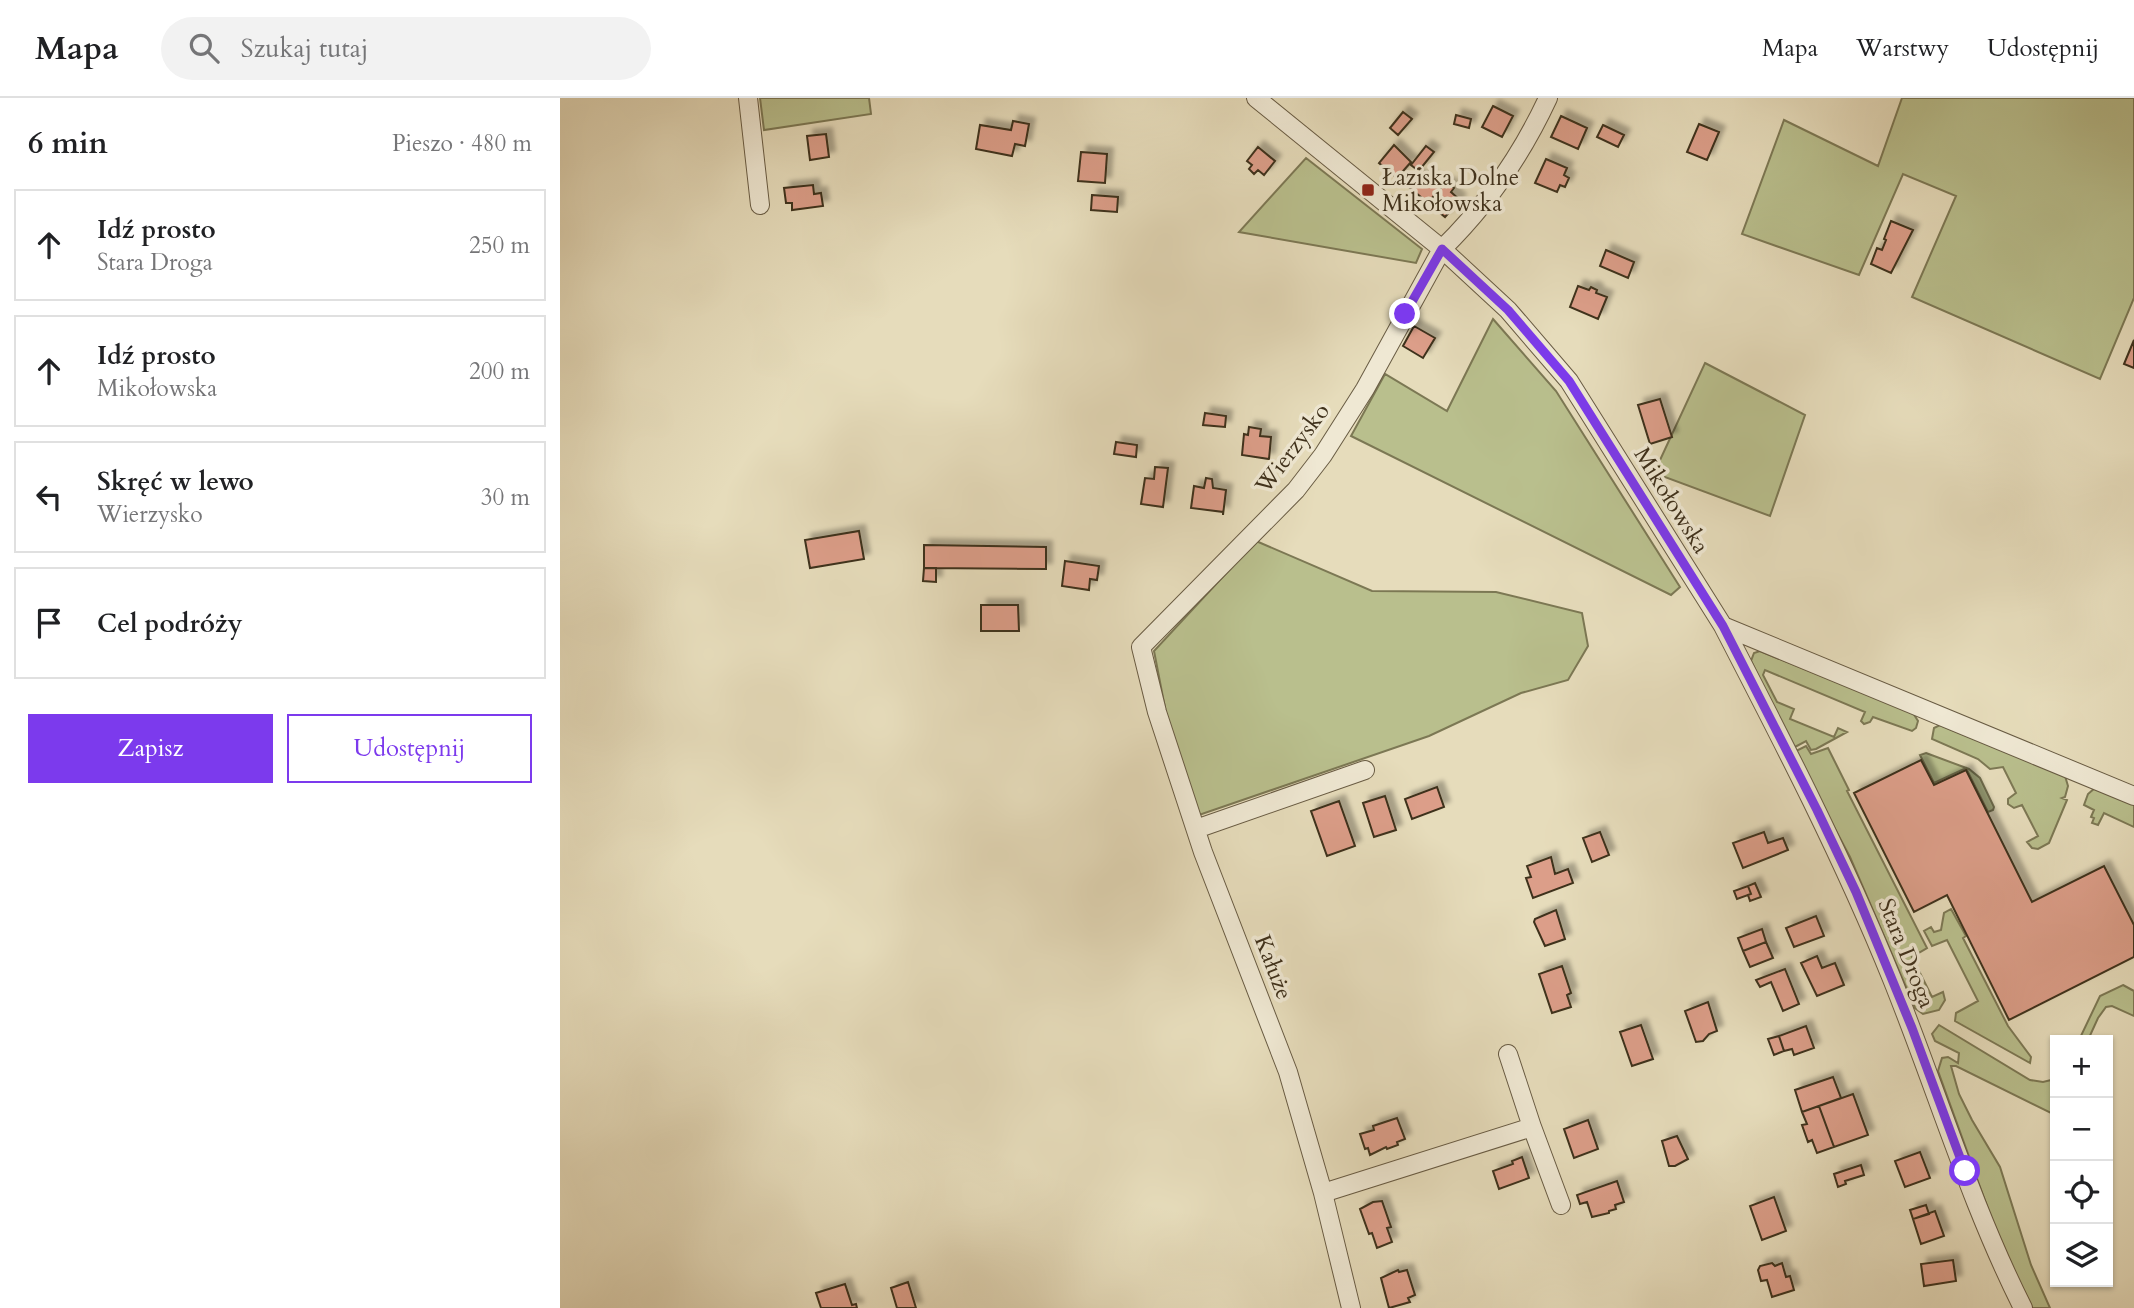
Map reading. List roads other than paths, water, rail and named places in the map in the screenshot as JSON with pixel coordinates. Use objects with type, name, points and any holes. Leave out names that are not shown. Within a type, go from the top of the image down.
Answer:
[{"type":"street","points":[[748,98],[760,205]]},
{"type":"street","name":"Mikołowska","points":[[1256,98],[1442,249],[1508,310],[1569,381],[1723,626]]},
{"type":"street","name":"Wierzysko","points":[[1141,647],[1296,490],[1323,455],[1365,388],[1442,249],[1461,231],[1512,166],[1535,128],[1548,98]]},
{"type":"street","points":[[1723,626],[2134,796]]},
{"type":"street","name":"Stara Droga","points":[[1723,626],[1856,892],[1915,1036],[1985,1222],[2023,1308]]},
{"type":"street","name":"Kałuże","points":[[1141,647],[1157,712],[1196,829],[1288,1072],[1323,1193],[1351,1308]]},
{"type":"street","points":[[1196,829],[1365,770]]},
{"type":"street","points":[[1508,1054],[1560,1205]]},
{"type":"street","points":[[1323,1193],[1532,1127]]},
{"type":"place","name":"Łaziska Dolne Mikołowska","points":[[1368,190]]}]
